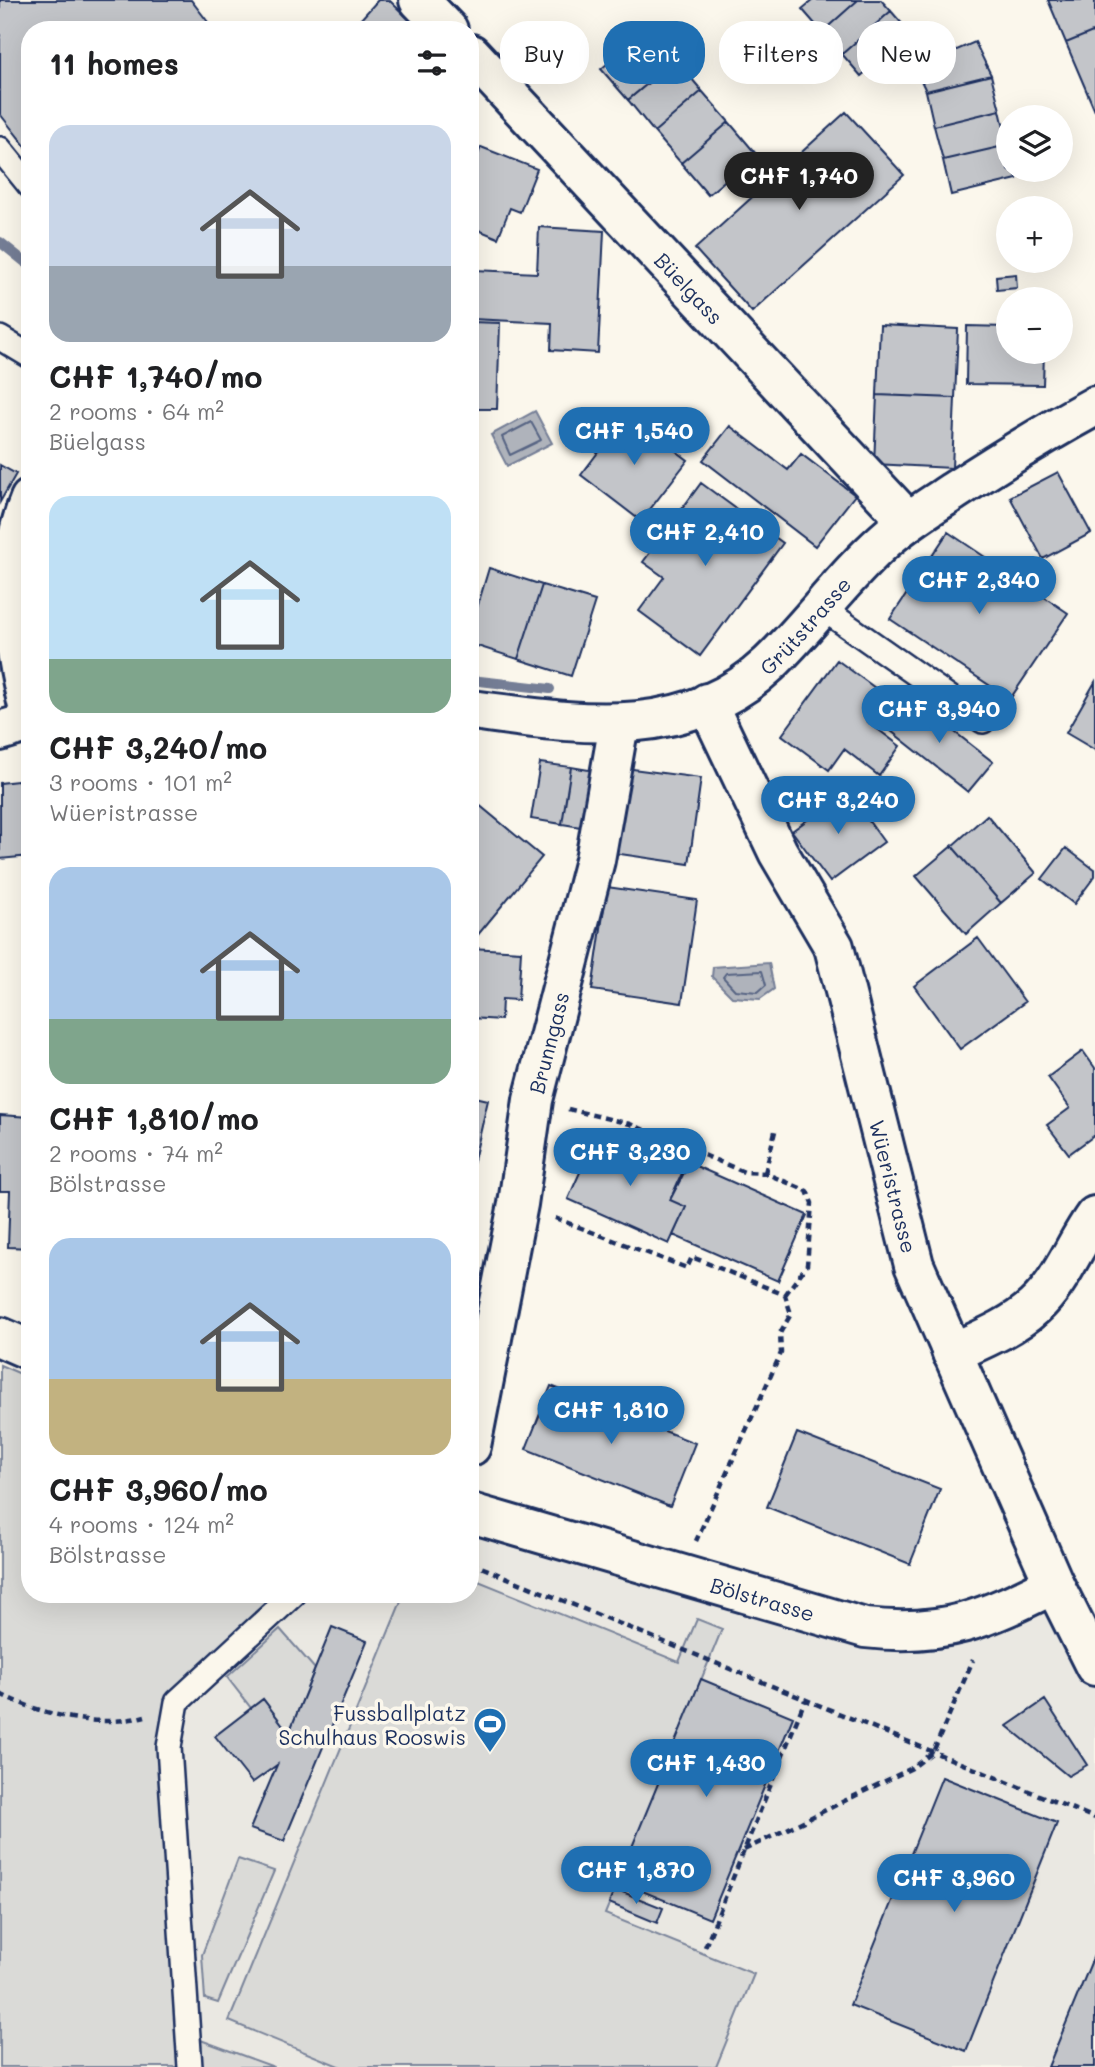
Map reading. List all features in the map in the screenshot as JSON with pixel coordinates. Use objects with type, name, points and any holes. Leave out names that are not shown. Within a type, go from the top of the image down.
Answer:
[{"type":"street","points":[[419,0],[439,21]]},
{"type":"street","name":"Büelgass","points":[[479,63],[908,521]]},
{"type":"street","name":"Grütstrasse","points":[[479,711],[576,724],[619,724],[656,718],[707,703],[767,666],[884,540],[908,521],[1002,460],[1095,406]]},
{"type":"street","points":[[21,522],[11,548],[8,582],[13,633],[21,672]]},
{"type":"street","name":"Wüeristrasse","points":[[707,703],[778,852],[834,947],[906,1239],[922,1285],[1054,1584],[1095,1666]]},
{"type":"street","name":"Brunngass","points":[[479,1405],[518,1204],[533,1100],[595,860],[619,724]]},
{"type":"street","points":[[0,731],[21,725]]},
{"type":"street","points":[[952,1353],[998,1331],[1034,1307],[1051,1288],[1095,1216]]},
{"type":"street","points":[[0,1337],[21,1346]]},
{"type":"street","name":"Bölstrasse","points":[[479,1515],[865,1628],[932,1629],[965,1624],[993,1614],[1054,1584]]},
{"type":"lane","points":[[0,149],[21,175]]},
{"type":"lane","points":[[0,338],[21,351]]},
{"type":"lane","points":[[822,608],[983,721]]},
{"type":"lane","points":[[190,2067],[169,1747],[177,1702],[284,1603]]},
{"type":"path","points":[[533,1100],[630,1124],[744,1172],[765,1173],[807,1191],[812,1203],[807,1265],[785,1296]]},
{"type":"path","points":[[765,1173],[776,1127]]},
{"type":"path","points":[[518,1204],[687,1268],[692,1257],[785,1296]]},
{"type":"path","points":[[681,1575],[781,1353],[780,1332],[790,1314],[785,1296]]},
{"type":"path","points":[[479,1566],[1095,1818]]},
{"type":"path","points":[[744,1850],[912,1768],[933,1752],[993,1614]]},
{"type":"path","points":[[0,1694],[30,1708],[108,1723],[142,1717],[177,1702]]},
{"type":"path","points":[[705,1947],[804,1700]]},
{"type":"shaded area","points":[[0,1365],[21,1374],[21,1603],[284,1603],[177,1702],[187,2035],[274,2067],[0,2067]]},
{"type":"shaded area","points":[[479,1515],[865,1628],[1054,1584],[1095,1666],[1095,2067],[274,2067],[187,2036],[177,1702],[284,1603],[479,1603]]},
{"type":"shaded area","name":"Fussballplatz Schulhaus Rooswis","points":[[479,1581],[679,1662],[697,1619],[722,1629],[605,1914],[754,1974],[716,2067],[341,2067],[229,2021],[400,1603],[479,1603]]},
{"type":"shaded area","points":[[280,1629],[315,1669],[289,1733],[263,1699],[251,1708],[227,1677]]},
{"type":"shaded area","points":[[238,1859],[274,1871],[218,2003],[205,1999],[202,1955]]},
{"type":"water","points":[[535,411],[552,443],[507,466],[491,435]]},
{"type":"water","points":[[769,963],[774,989],[760,999],[732,997],[712,977],[713,967]]},
{"type":"building","points":[[0,0],[191,0],[207,21],[21,21],[21,141],[0,114]]},
{"type":"building","points":[[378,0],[389,0],[411,21],[361,21]]},
{"type":"building","points":[[813,0],[858,0],[834,21],[812,21],[802,9]]},
{"type":"building","points":[[858,0],[881,0],[891,11],[880,21],[857,21],[857,41],[843,53],[843,21],[834,21]]},
{"type":"building","points":[[1048,0],[1095,0],[1095,31],[1066,43]]},
{"type":"building","points":[[891,11],[900,21],[880,21]]},
{"type":"building","points":[[1095,31],[1095,111],[1066,43]]},
{"type":"building","points":[[857,41],[857,71],[843,55]]},
{"type":"building","points":[[975,42],[991,75],[956,84],[956,50]]},
{"type":"building","points":[[991,75],[999,105],[996,105],[996,111],[934,126],[926,91]]},
{"type":"building","points":[[614,84],[647,84],[628,100]]},
{"type":"building","points":[[647,84],[696,84],[702,91],[654,132],[628,100]]},
{"type":"building","points":[[923,84],[954,84],[926,91]]},
{"type":"building","points":[[702,91],[729,122],[681,163],[654,132]]},
{"type":"building","points":[[996,111],[996,148],[943,160],[934,126]]},
{"type":"building","points":[[846,112],[904,175],[752,312],[695,249]]},
{"type":"building","points":[[729,122],[756,154],[708,195],[681,163]]},
{"type":"building","points":[[481,147],[537,169],[520,212],[510,208],[498,238],[479,230]]},
{"type":"building","points":[[996,148],[996,182],[1005,182],[951,195],[943,160]]},
{"type":"building","points":[[539,227],[604,231],[598,353],[551,350],[552,323],[479,319],[479,270],[537,273]]},
{"type":"building","points":[[1016,274],[1017,287],[997,287],[996,276]]},
{"type":"building","points":[[479,322],[500,323],[497,409],[479,409]]},
{"type":"building","points":[[880,325],[958,329],[955,398],[877,395]]},
{"type":"building","points":[[967,326],[996,327],[996,364],[1044,364],[1043,385],[966,384]]},
{"type":"building","points":[[877,395],[955,398],[952,468],[874,464]]},
{"type":"building","points":[[627,414],[688,460],[641,521],[581,475]]},
{"type":"building","points":[[730,426],[788,470],[801,454],[855,495],[815,546],[703,460]]},
{"type":"building","points":[[0,465],[16,474],[0,502]]},
{"type":"building","points":[[1058,472],[1091,533],[1043,559],[1010,497]]},
{"type":"building","points":[[701,483],[783,543],[700,656],[639,611],[664,577],[643,562]]},
{"type":"building","points":[[948,532],[1068,613],[1010,699],[890,619]]},
{"type":"building","points":[[489,568],[542,585],[518,659],[479,647],[479,601]]},
{"type":"building","points":[[542,585],[595,601],[571,676],[518,659]]},
{"type":"building","points":[[837,660],[886,696],[867,721],[900,746],[879,776],[844,749],[829,770],[782,735]]},
{"type":"building","points":[[1095,682],[1095,750],[1066,733]]},
{"type":"building","points":[[910,697],[993,762],[968,792],[886,727]]},
{"type":"building","points":[[540,763],[571,767],[562,824],[531,819]]},
{"type":"building","points":[[571,767],[601,772],[593,829],[562,824]]},
{"type":"building","points":[[625,768],[701,778],[689,864],[613,853]]},
{"type":"building","points":[[21,781],[21,857],[0,859],[0,783]]},
{"type":"building","points":[[847,791],[884,842],[830,882],[792,831]]},
{"type":"building","points":[[479,805],[542,857],[479,934]]},
{"type":"building","points":[[987,815],[1036,873],[1001,903],[952,846]]},
{"type":"building","points":[[952,846],[1001,903],[966,934],[916,876]]},
{"type":"building","points":[[1066,848],[1095,870],[1095,876],[1074,904],[1042,879]]},
{"type":"building","points":[[607,887],[697,900],[682,1003],[592,990]]},
{"type":"building","points":[[978,938],[1025,1002],[960,1049],[914,986]]},
{"type":"building","points":[[479,948],[521,951],[518,1000],[502,999],[501,1020],[479,1019]]},
{"type":"building","points":[[1083,1051],[1095,1068],[1095,1135],[1069,1154],[1047,1125],[1070,1108],[1048,1077]]},
{"type":"building","points":[[479,1098],[488,1100],[479,1139]]},
{"type":"building","points":[[0,1115],[21,1116],[21,1248],[8,1247],[10,1191],[0,1191]]},
{"type":"building","points":[[598,1132],[683,1171],[670,1200],[686,1207],[669,1244],[568,1199]]},
{"type":"building","points":[[689,1163],[807,1215],[778,1281],[673,1235],[686,1207],[670,1200]]},
{"type":"building","points":[[551,1386],[695,1443],[670,1506],[526,1449]]},
{"type":"building","points":[[797,1433],[940,1489],[910,1564],[767,1507]]},
{"type":"building","points":[[332,1627],[367,1641],[284,1841],[250,1829],[277,1765],[252,1783],[215,1736],[263,1699],[289,1733]]},
{"type":"building","points":[[701,1679],[793,1717],[710,1919],[618,1881]]},
{"type":"building","points":[[1045,1700],[1087,1765],[1068,1776],[1007,1726]]},
{"type":"building","points":[[942,1777],[1057,1823],[966,2051],[850,2005]]},
{"type":"building","points":[[615,1889],[663,1908],[657,1923],[609,1903]]},
{"type":"building","points":[[1095,1953],[1095,2067],[1048,2067]]},
{"type":"waterway","points":[[0,242],[21,259]]},
{"type":"waterway","points":[[479,681],[550,689]]},
{"type":"place","name":"Fussballplatz Schulhaus Rooswis","points":[[490,1754]]}]
